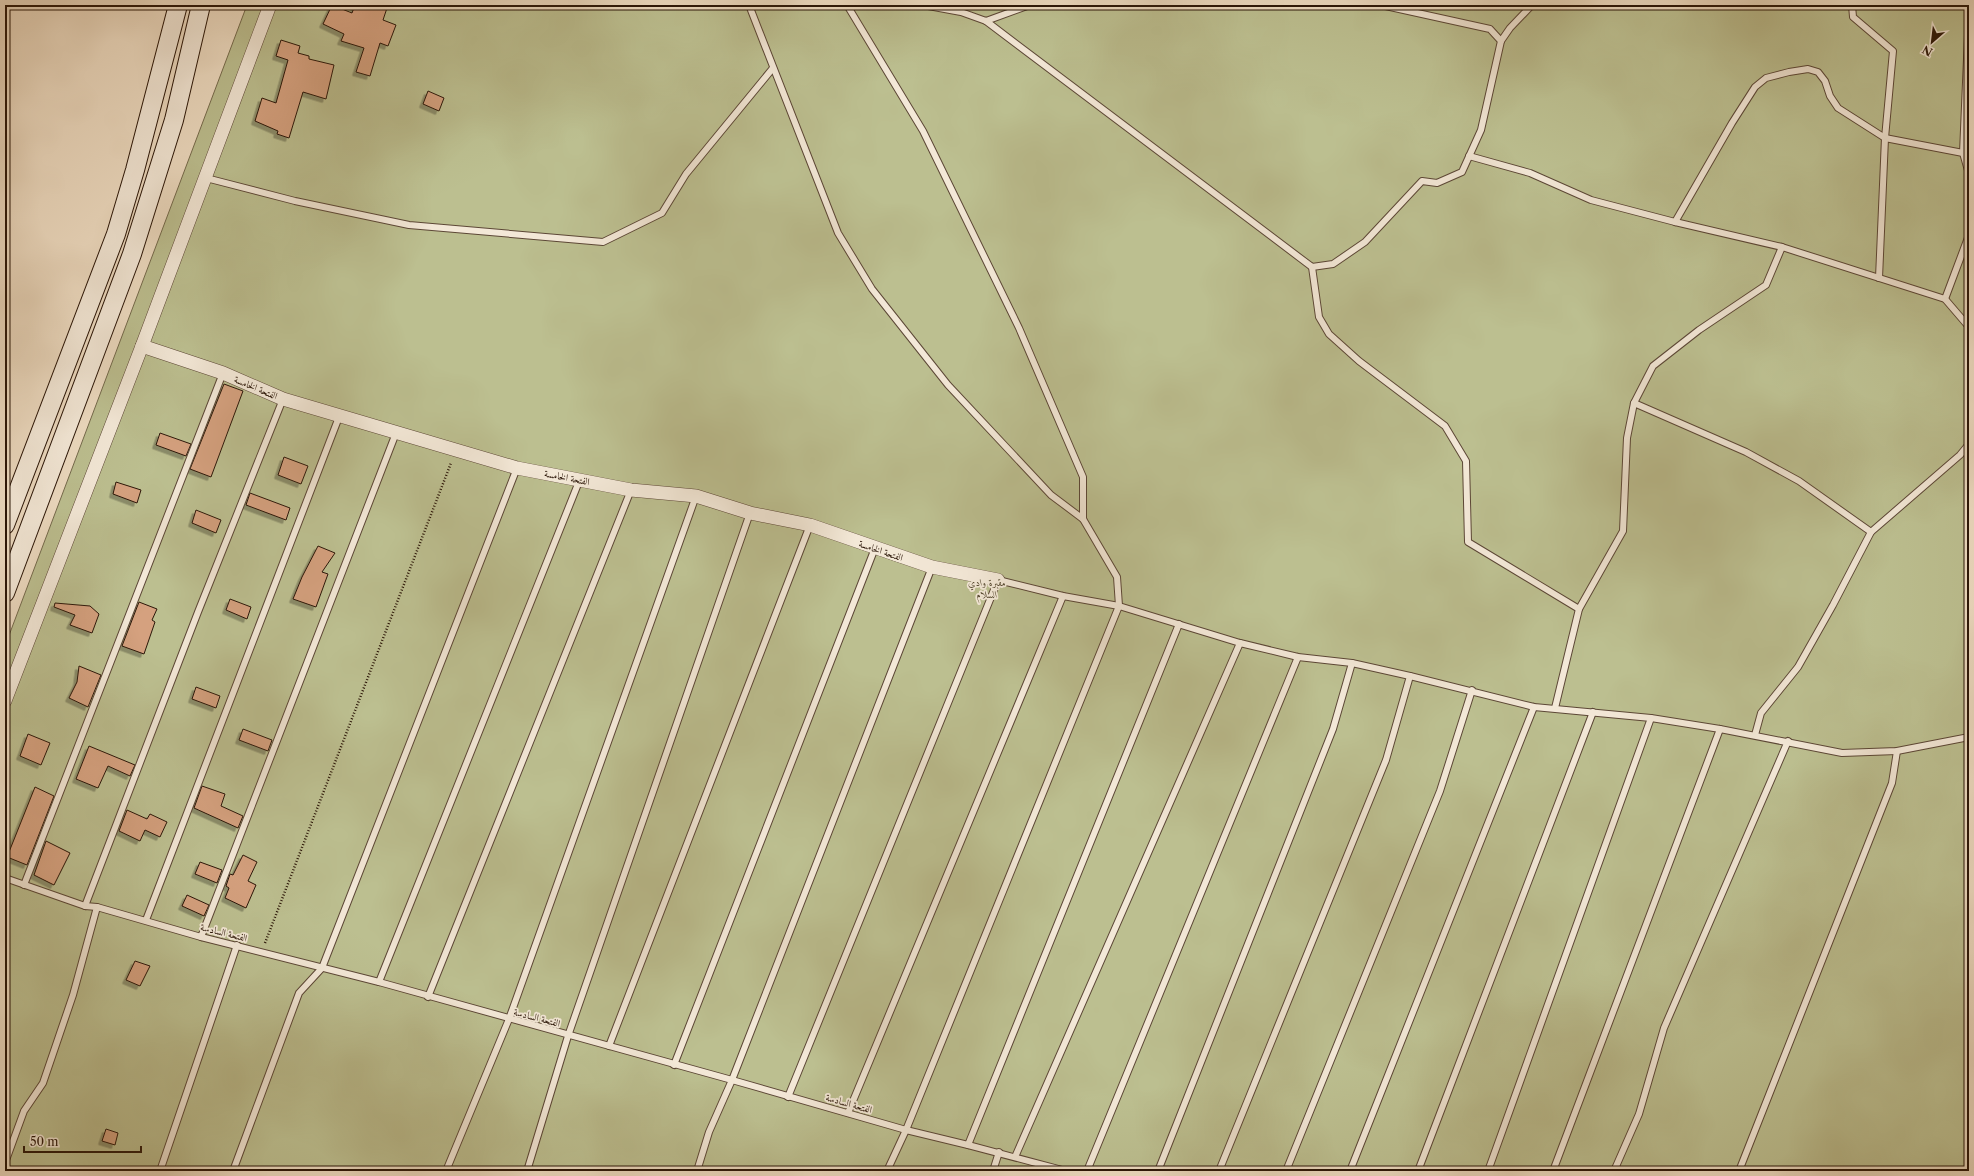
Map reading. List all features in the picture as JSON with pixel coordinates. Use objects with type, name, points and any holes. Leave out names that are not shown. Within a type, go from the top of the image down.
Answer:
[{"type":"main road","points":[[5,525],[116,234],[135,170],[178,5]]},
{"type":"main road","points":[[5,593],[141,226],[174,120],[201,5]]},
{"type":"street","points":[[5,701],[206,178],[270,5]]},
{"type":"street","name":"الفتحة الخامسة","points":[[142,346],[223,373],[283,399],[339,417],[517,468],[631,490],[696,496],[750,513],[810,525],[932,567],[998,580]]},
{"type":"lane","points":[[749,5],[838,233],[872,289],[948,385],[1051,495],[1083,519],[1117,577],[1119,606],[906,1130],[887,1171]]},
{"type":"lane","points":[[847,5],[923,131],[1019,328],[1082,477],[1083,519]]},
{"type":"lane","points":[[923,5],[961,12],[986,21],[1312,267],[1319,317],[1329,334],[1360,361],[1445,426],[1466,461],[1468,542],[1579,609]]},
{"type":"lane","points":[[986,21],[1030,5]]},
{"type":"lane","points":[[1381,5],[1490,29],[1501,41]]},
{"type":"lane","points":[[1312,267],[1333,264],[1365,242],[1422,181],[1437,183],[1462,172],[1481,130],[1501,41],[1510,28],[1532,5]]},
{"type":"lane","points":[[1852,5],[1853,17],[1893,51],[1885,138],[1879,278]]},
{"type":"lane","points":[[1969,12],[1963,153],[1969,174]]},
{"type":"lane","points":[[206,178],[295,201],[409,225],[603,242],[662,213],[686,174],[773,68]]},
{"type":"lane","points":[[1675,222],[1732,123],[1756,87],[1766,78],[1808,69],[1818,72],[1826,81],[1830,96],[1838,108],[1885,138],[1963,153]]},
{"type":"lane","points":[[1469,156],[1530,173],[1590,200],[1782,247],[1945,299],[1969,327]]},
{"type":"lane","points":[[1945,299],[1969,234]]},
{"type":"lane","points":[[1555,708],[1579,609],[1623,531],[1627,438],[1634,403],[1653,366],[1699,330],[1766,285],[1782,247]]},
{"type":"lane","points":[[24,884],[223,373]]},
{"type":"lane","points":[[85,906],[198,612],[283,399]]},
{"type":"lane","points":[[1634,403],[1746,452],[1799,481],[1871,532]]},
{"type":"lane","points":[[146,920],[339,417]]},
{"type":"lane","points":[[201,937],[396,433]]},
{"type":"lane","points":[[1755,735],[1761,714],[1798,667],[1833,605],[1871,532],[1960,455],[1969,444]]},
{"type":"lane","points":[[233,1171],[299,994],[322,968],[517,468]]},
{"type":"lane","points":[[379,982],[580,479]]},
{"type":"lane","points":[[428,997],[631,490]]},
{"type":"lane","points":[[446,1171],[509,1019],[696,496]]},
{"type":"lane","points":[[527,1171],[568,1036],[750,513]]},
{"type":"lane","points":[[609,1046],[810,525]]},
{"type":"lane","points":[[674,1065],[875,548]]},
{"type":"lane","points":[[697,1171],[709,1132],[732,1080],[932,567]]},
{"type":"lane","points":[[788,1097],[998,580],[1063,596],[1119,606],[1240,643],[1298,657],[1352,663],[1472,690],[1534,707],[1651,718],[1788,741],[1842,753],[1897,751],[1969,737]]},
{"type":"lane","points":[[848,1113],[1063,596]]},
{"type":"lane","points":[[968,1145],[1179,624]]},
{"type":"lane","points":[[1015,1157],[1240,643]]},
{"type":"lane","points":[[1087,1171],[1298,657]]},
{"type":"lane","points":[[1158,1171],[1332,729],[1352,663]]},
{"type":"lane","points":[[1219,1171],[1386,760],[1410,676]]},
{"type":"lane","points":[[1286,1171],[1440,791],[1472,690]]},
{"type":"lane","points":[[1350,1171],[1534,707]]},
{"type":"lane","points":[[1418,1171],[1594,712]]},
{"type":"lane","points":[[1488,1171],[1651,718]]},
{"type":"lane","points":[[1553,1171],[1720,729]]},
{"type":"lane","points":[[1614,1171],[1638,1114],[1664,1028],[1788,741]]},
{"type":"lane","points":[[1739,1171],[1892,784],[1897,751]]},
{"type":"lane","name":"الفتحة السادسة","points":[[5,878],[85,906],[97,907],[201,937],[262,951],[379,982],[906,1130],[998,1152],[1066,1171]]},
{"type":"lane","points":[[5,1163],[24,1111],[43,1083],[73,995],[97,907]]},
{"type":"lane","points":[[160,1171],[236,945]]},
{"type":"lane","points":[[993,1171],[998,1152]]},
{"type":"path","points":[[262,951],[456,450]]},
{"type":"green space","name":"مقبرة وادي السلام","points":[[247,5],[1969,5],[1969,1171],[5,1171],[5,646]]},
{"type":"building","points":[[332,5],[352,13],[355,5],[388,5],[383,20],[396,25],[388,46],[380,43],[370,76],[356,72],[364,48],[341,41],[344,34],[323,24]]},
{"type":"building","points":[[281,40],[300,46],[298,53],[309,56],[309,59],[334,65],[326,99],[303,92],[289,138],[277,134],[278,131],[255,121],[262,98],[276,103],[288,60],[276,56]]},
{"type":"building","points":[[428,91],[444,98],[439,111],[423,104]]},
{"type":"building","points":[[224,384],[243,391],[211,477],[190,469]]},
{"type":"building","points":[[160,433],[191,444],[186,456],[156,445]]},
{"type":"building","points":[[284,457],[308,466],[301,484],[278,475]]},
{"type":"building","points":[[116,482],[141,490],[137,503],[113,494]]},
{"type":"building","points":[[250,493],[290,508],[286,520],[246,505]]},
{"type":"building","points":[[196,510],[221,520],[216,533],[192,523]]},
{"type":"building","points":[[318,546],[335,553],[322,572],[328,574],[316,607],[293,599],[302,577]]},
{"type":"building","points":[[230,599],[251,607],[247,619],[226,610]]},
{"type":"building","points":[[139,602],[157,609],[152,620],[155,622],[144,654],[122,646]]},
{"type":"building","points":[[55,603],[90,606],[99,614],[92,633],[70,625],[75,615],[54,607]]},
{"type":"building","points":[[79,666],[101,675],[88,707],[69,698],[77,682]]},
{"type":"building","points":[[196,687],[220,696],[216,708],[192,699]]},
{"type":"building","points":[[243,729],[272,740],[268,751],[239,740]]},
{"type":"building","points":[[28,734],[50,743],[41,765],[20,756]]},
{"type":"building","points":[[89,746],[135,765],[130,776],[108,766],[98,788],[76,779]]},
{"type":"building","points":[[202,786],[225,794],[221,806],[243,816],[238,828],[194,808]]},
{"type":"building","points":[[35,787],[54,796],[27,865],[7,857]]},
{"type":"building","points":[[127,810],[147,819],[150,814],[167,822],[160,837],[145,830],[140,841],[119,831]]},
{"type":"building","points":[[46,841],[70,853],[54,885],[34,875]]},
{"type":"building","points":[[243,855],[257,862],[248,881],[256,885],[246,908],[225,898],[229,888],[226,886],[230,874],[233,875]]},
{"type":"building","points":[[200,862],[222,870],[217,883],[195,874]]},
{"type":"building","points":[[187,895],[209,905],[204,916],[182,906]]},
{"type":"building","points":[[135,961],[150,966],[140,986],[126,980]]},
{"type":"building","points":[[106,1129],[118,1133],[115,1145],[102,1141]]}]
